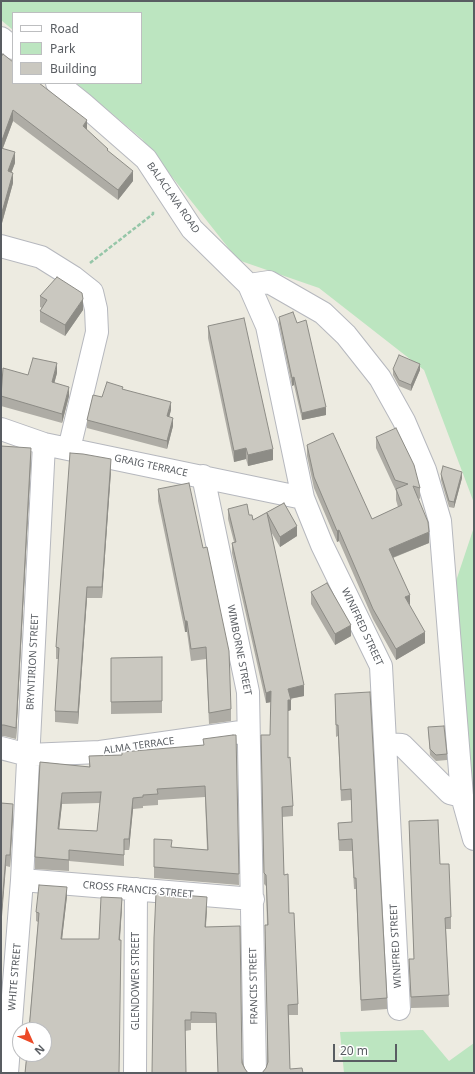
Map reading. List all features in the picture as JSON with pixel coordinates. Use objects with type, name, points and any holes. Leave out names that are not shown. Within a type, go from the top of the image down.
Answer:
[{"type":"street","points":[[1,38],[12,47]]},
{"type":"street","name":"BALACLAVA ROAD","points":[[58,84],[146,159],[192,229],[249,285]]},
{"type":"street","points":[[1,246],[41,257],[73,277],[92,292],[96,309],[97,332],[69,449]]},
{"type":"street","points":[[249,285],[269,282],[323,313],[346,335],[380,378],[404,421],[426,470],[440,521],[462,796],[474,839]]},
{"type":"street","name":"WINIFRED STREET","points":[[249,285],[268,326],[303,498],[322,544],[382,666],[399,1009]]},
{"type":"street","name":"GRAIG TERRACE","points":[[1,429],[44,444],[303,498]]},
{"type":"street","name":"BRYNTIRION STREET","points":[[22,880],[44,444]]},
{"type":"street","name":"WIMBORNE STREET","points":[[203,476],[248,692],[253,899]]},
{"type":"street","name":"ALMA TERRACE","points":[[1,748],[28,755],[100,752],[248,731]]},
{"type":"street","points":[[386,744],[402,746],[450,793],[462,796]]},
{"type":"street","name":"CROSS FRANCIS STREET","points":[[22,880],[253,899]]},
{"type":"street","name":"WHITE STREET","points":[[7,1073],[22,880]]},
{"type":"street","name":"GLENDOWER STREET","points":[[135,1073],[136,889]]},
{"type":"street","name":"FRANCIS STREET","points":[[253,899],[255,1073]]},
{"type":"path","points":[[73,277],[153,214],[152,206]]},
{"type":"green space","points":[[1,1],[474,1],[474,503],[424,370],[319,288],[238,260],[142,139],[77,84],[142,84],[142,12],[12,12],[12,29],[1,20]]},
{"type":"green space","points":[[474,527],[474,849],[456,758],[456,581]]},
{"type":"green space","points":[[423,1030],[449,1061],[474,1043],[474,1073],[344,1073],[340,1032]]},
{"type":"building","points":[[3,54],[12,61],[12,84],[40,84],[87,120],[83,126],[108,149],[107,150],[133,171],[118,190],[13,110],[1,143],[1,57]]},
{"type":"building","points":[[1,148],[15,152],[8,171],[13,173],[2,212],[1,212]]},
{"type":"building","points":[[57,277],[82,293],[83,299],[65,325],[40,311],[47,300],[40,296]]},
{"type":"building","points":[[293,312],[297,323],[306,320],[326,407],[302,413],[294,377],[292,378],[279,317]]},
{"type":"building","points":[[244,318],[273,449],[248,455],[246,448],[234,451],[208,326]]},
{"type":"building","points":[[399,355],[420,364],[411,385],[399,380],[393,369]]},
{"type":"building","points":[[33,358],[57,363],[52,382],[69,387],[62,414],[1,396],[3,368],[28,375]]},
{"type":"building","points":[[107,382],[123,387],[122,389],[171,402],[167,416],[173,418],[167,441],[87,420],[93,395],[102,397]]},
{"type":"building","points":[[396,428],[414,465],[420,488],[413,486],[428,522],[429,532],[389,549],[410,595],[405,597],[425,632],[396,649],[373,609],[339,530],[337,531],[314,477],[307,445],[333,433],[372,519],[402,505],[396,489],[408,484],[395,480],[376,437]]},
{"type":"building","points":[[1,446],[31,448],[16,728],[1,725]]},
{"type":"building","points":[[70,453],[111,459],[102,587],[87,587],[78,712],[55,711],[59,648],[56,647]]},
{"type":"building","points":[[443,466],[462,472],[454,502],[449,501],[441,474]]},
{"type":"building","points":[[189,483],[203,548],[207,547],[229,651],[231,709],[209,713],[206,647],[191,649],[187,621],[185,621],[158,489]]},
{"type":"building","points":[[284,503],[297,526],[280,537],[267,513],[304,685],[288,689],[291,700],[288,700],[288,758],[290,757],[293,806],[282,807],[284,875],[288,874],[289,913],[294,913],[298,1004],[288,1005],[290,1069],[302,1068],[303,1073],[262,1073],[268,1062],[265,925],[268,925],[266,875],[264,873],[261,735],[270,735],[271,691],[266,693],[232,543],[236,542],[228,509],[247,504],[249,515],[252,515],[253,520]]},
{"type":"building","points":[[327,583],[351,625],[335,634],[311,592]]},
{"type":"building","points":[[162,657],[162,701],[111,702],[111,658]]},
{"type":"building","points":[[370,692],[387,998],[361,1000],[356,878],[354,878],[352,839],[339,840],[338,823],[352,822],[351,789],[341,790],[335,694]]},
{"type":"building","points":[[444,726],[447,754],[436,755],[430,749],[428,727]]},
{"type":"building","points":[[236,735],[239,874],[154,867],[154,839],[172,840],[171,847],[208,850],[205,786],[157,789],[158,794],[143,795],[143,797],[133,798],[129,839],[124,839],[124,855],[69,850],[69,860],[35,857],[40,762],[90,767],[89,756],[122,755],[122,752],[204,745],[203,739]],"holes":[[[101,792],[97,831],[58,829],[62,793]]]},
{"type":"building","points":[[1,803],[13,804],[10,855],[6,855],[1,917]]},
{"type":"building","points":[[438,820],[440,864],[449,864],[451,917],[445,918],[449,995],[411,997],[409,959],[414,959],[409,821]]},
{"type":"building","points":[[39,885],[67,887],[61,939],[99,939],[101,897],[122,898],[119,940],[121,940],[119,1073],[25,1073],[26,1062],[52,1062],[52,1022],[30,1022],[39,913],[36,912]]},
{"type":"building","points":[[156,893],[207,897],[205,927],[240,926],[242,1063],[248,1073],[218,1073],[216,1013],[191,1012],[191,1020],[185,1020],[186,1073],[152,1073]]}]
